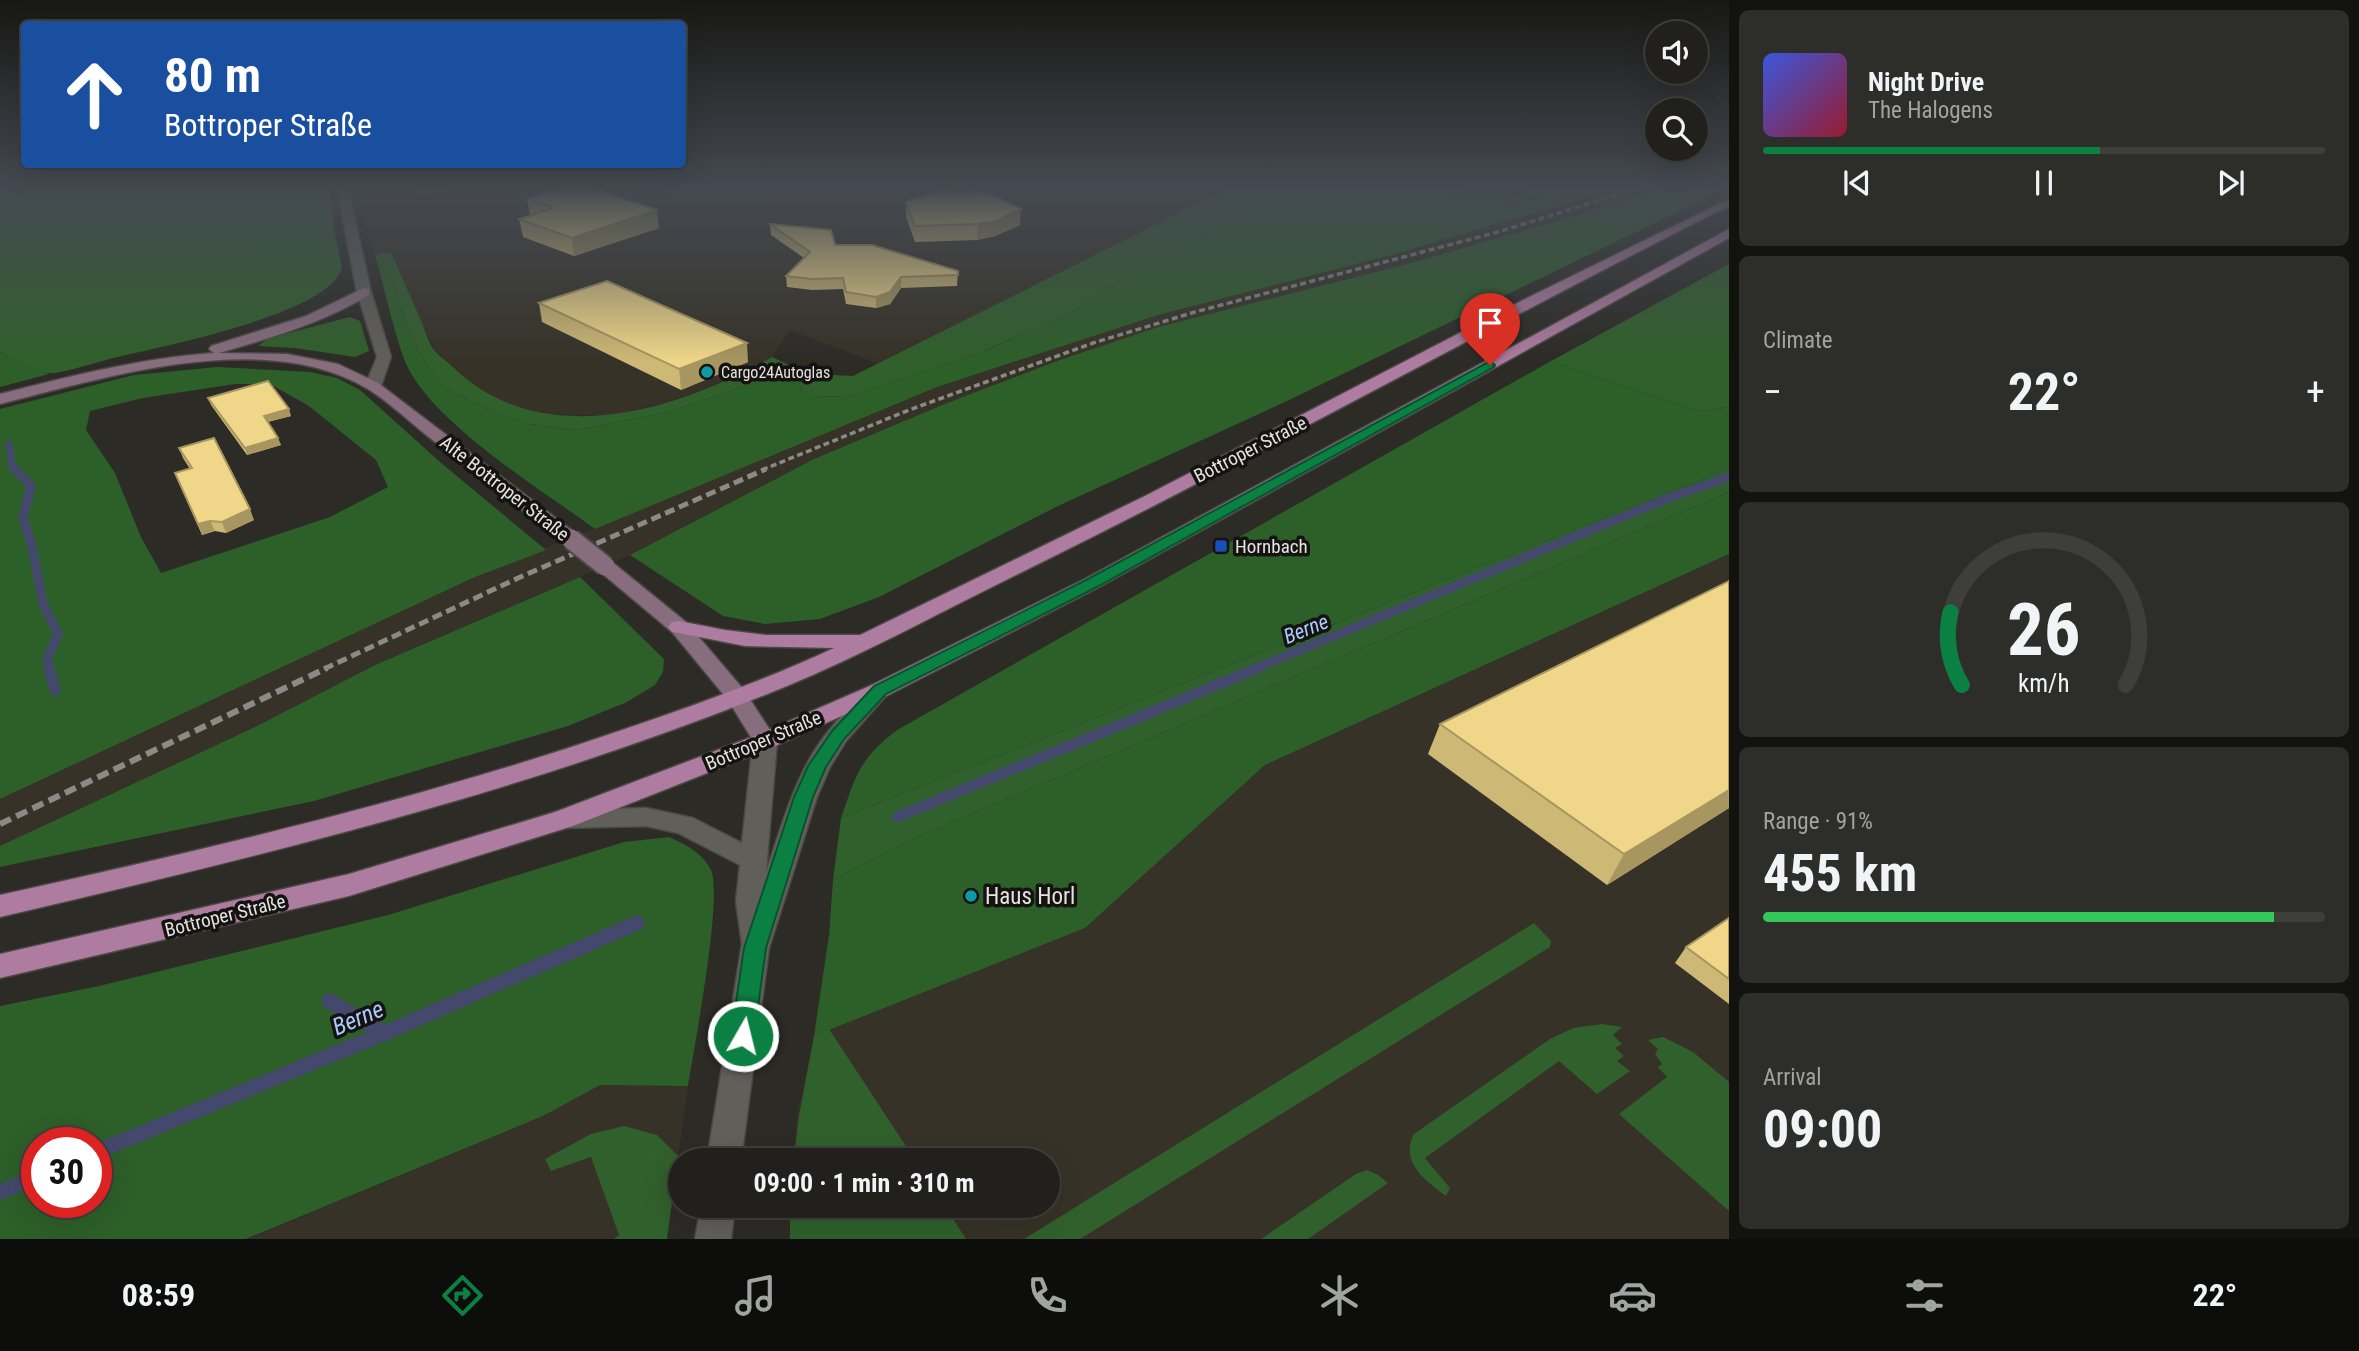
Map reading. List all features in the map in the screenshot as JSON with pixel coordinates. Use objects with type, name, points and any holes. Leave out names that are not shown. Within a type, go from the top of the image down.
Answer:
[{"type":"main road","name":"Bottroper Straße","points":[[0,906],[247,847],[408,803],[622,738],[783,678],[1093,531],[1644,246]]},
{"type":"main road","name":"Bottroper Straße","points":[[0,966],[349,885],[564,820],[765,741],[880,690],[1092,583],[1706,246]]},
{"type":"main road","points":[[679,627],[757,642],[865,639]]},
{"type":"street","points":[[354,246],[364,292],[384,356],[373,386]]},
{"type":"street","name":"Alte Bottroper Straße","points":[[180,360],[296,324],[342,306],[364,292]]},
{"type":"street","name":"Alte Bottroper Straße","points":[[0,399],[132,367],[228,356],[294,360],[351,372],[373,386],[605,566],[679,627],[736,695],[765,741]]},
{"type":"street","points":[[726,1148],[755,948],[804,797],[818,766],[838,735],[880,690]]},
{"type":"street","points":[[755,948],[750,901],[764,778],[765,741]]},
{"type":"street","points":[[564,820],[646,817],[684,825],[753,860]]},
{"type":"street","points":[[713,1239],[716,1218]]},
{"type":"shaded area","points":[[372,246],[1114,246],[879,364],[790,330],[772,357],[731,380],[671,401],[611,416],[544,414],[513,406],[472,386],[434,349],[391,252],[375,255]]},
{"type":"shaded area","points":[[1422,246],[1471,246],[1158,327],[947,403],[814,459],[630,555],[375,665],[255,727],[0,846],[0,799],[475,577],[937,387],[1158,315]]},
{"type":"shaded area","points":[[1729,554],[1729,1239],[790,1239],[790,1218],[1060,1218],[1060,1148],[794,1148],[797,1116],[814,1036],[1085,928],[1265,765]]},
{"type":"shaded area","points":[[600,1085],[688,1086],[679,1148],[668,1148],[670,1218],[667,1239],[248,1239],[543,1116]]},
{"type":"green space","points":[[0,246],[338,246],[342,267],[331,284],[309,299],[242,326],[56,373],[32,368],[0,352]]},
{"type":"green space","points":[[1113,246],[1185,246],[1135,272],[1068,314],[984,351],[849,396],[807,397],[800,388],[816,374],[853,376]]},
{"type":"green space","points":[[1185,246],[1422,246],[1158,315],[937,387],[595,529],[488,452],[436,406],[417,382],[404,359],[375,255],[384,253],[401,309],[419,352],[444,388],[499,414],[529,424],[578,430],[668,412],[766,379],[779,373],[784,365],[816,374],[800,388],[807,397],[849,396],[987,350],[1068,314],[1135,272]]},
{"type":"green space","points":[[1471,246],[1608,246],[1287,401],[1058,506],[879,597],[820,619],[765,624],[723,616],[630,555],[814,459],[947,403],[1060,360],[1158,327]]},
{"type":"green space","points":[[391,252],[434,350],[489,394],[528,410],[569,416],[611,414],[653,406],[695,393],[772,357],[789,365],[766,379],[668,412],[578,430],[529,424],[499,414],[444,388],[419,352],[401,309],[384,253]]},
{"type":"green space","points":[[1729,264],[1729,407],[1701,411],[1551,361]]},
{"type":"green space","points":[[350,317],[360,321],[369,351],[355,357],[295,348],[258,346],[269,338]]},
{"type":"green space","points":[[0,352],[49,374],[0,387]]},
{"type":"green space","points":[[1551,361],[1701,411],[1729,407],[1729,469],[841,818],[860,769],[874,750],[897,730]]},
{"type":"green space","points":[[217,367],[310,372],[337,378],[360,390],[440,462],[546,550],[475,577],[0,799],[0,409],[134,375]],"holes":[[[235,384],[270,384],[309,406],[376,460],[388,487],[330,517],[161,573],[141,537],[115,473],[86,430],[90,411],[143,398]]]},
{"type":"green space","points":[[1729,469],[1729,492],[910,840],[833,880],[841,818]]},
{"type":"green space","points":[[1729,492],[1729,554],[1265,765],[1085,928],[814,1036],[829,935],[833,880],[910,840]]},
{"type":"green space","points":[[580,577],[664,659],[663,672],[655,685],[627,702],[568,726],[314,801],[0,867],[0,846],[255,727],[375,665]]},
{"type":"green space","points":[[669,837],[687,846],[707,864],[714,886],[711,941],[688,1086],[600,1085],[543,1116],[246,1239],[0,1239],[0,1006],[99,986],[388,915],[624,842]]},
{"type":"green space","points":[[1534,923],[1551,941],[1550,947],[1080,1239],[1024,1239]]},
{"type":"green space","points":[[1602,1024],[1622,1027],[1613,1035],[1622,1044],[1615,1048],[1624,1056],[1617,1061],[1630,1071],[1597,1094],[1559,1061],[1425,1158],[1450,1188],[1446,1196],[1417,1170],[1410,1153],[1414,1134],[1550,1039],[1573,1028]]},
{"type":"green space","points":[[829,1029],[907,1148],[795,1148],[814,1036]]},
{"type":"green space","points":[[1663,1037],[1693,1052],[1729,1082],[1729,1211],[1619,1114],[1667,1077],[1658,1067],[1662,1064],[1655,1054],[1658,1049],[1648,1040]]},
{"type":"green space","points":[[624,1126],[657,1135],[670,1148],[667,1239],[614,1239],[619,1235],[591,1157],[551,1171],[545,1159],[591,1134]]},
{"type":"green space","points":[[1367,1170],[1388,1183],[1308,1239],[1261,1239],[1356,1174]]},
{"type":"green space","points":[[790,1218],[953,1218],[966,1239],[790,1239]]},
{"type":"building","points":[[801,246],[875,246],[958,271],[958,275],[901,277],[890,292],[876,297],[846,292],[843,278],[786,276],[810,252]]},
{"type":"building","points":[[607,281],[747,343],[679,369],[539,303]]},
{"type":"building","points":[[268,381],[289,409],[264,416],[278,438],[245,448],[208,398]]},
{"type":"building","points":[[214,438],[250,509],[222,522],[198,524],[175,473],[192,468],[179,448]]},
{"type":"building","points":[[1729,581],[1729,790],[1624,854],[1440,724]]},
{"type":"building","points":[[1729,918],[1729,979],[1686,947]]},
{"type":"waterway","points":[[9,444],[12,466],[15,469]]},
{"type":"waterway","points":[[15,469],[31,486],[23,518],[32,546],[43,604],[58,634],[47,660],[50,669]]},
{"type":"waterway","name":"Berne","points":[[1254,669],[1671,497],[1729,477]]},
{"type":"waterway","points":[[49,668],[55,690]]},
{"type":"waterway","name":"Berne","points":[[897,817],[1258,668]]},
{"type":"waterway","name":"Berne","points":[[385,1033],[637,923]]},
{"type":"waterway","points":[[329,1001],[385,1033]]},
{"type":"waterway","name":"Berne","points":[[112,1145],[385,1033]]},
{"type":"waterway","name":"Berne","points":[[0,1192],[21,1183]]},
{"type":"railway","points":[[762,470],[909,410],[1093,343],[1195,312],[1446,246]]},
{"type":"railway","points":[[324,669],[516,579],[766,469]]},
{"type":"railway","points":[[0,824],[327,668]]},
{"type":"place","name":"Cargo24Autoglas","points":[[707,372]]},
{"type":"place","name":"Hornbach","points":[[1221,546]]},
{"type":"place","name":"Haus Horl","points":[[971,896]]},
{"type":"route","points":[[743,1036],[755,948],[804,797],[818,766],[838,735],[880,690],[1092,583],[1490,365]]}]
